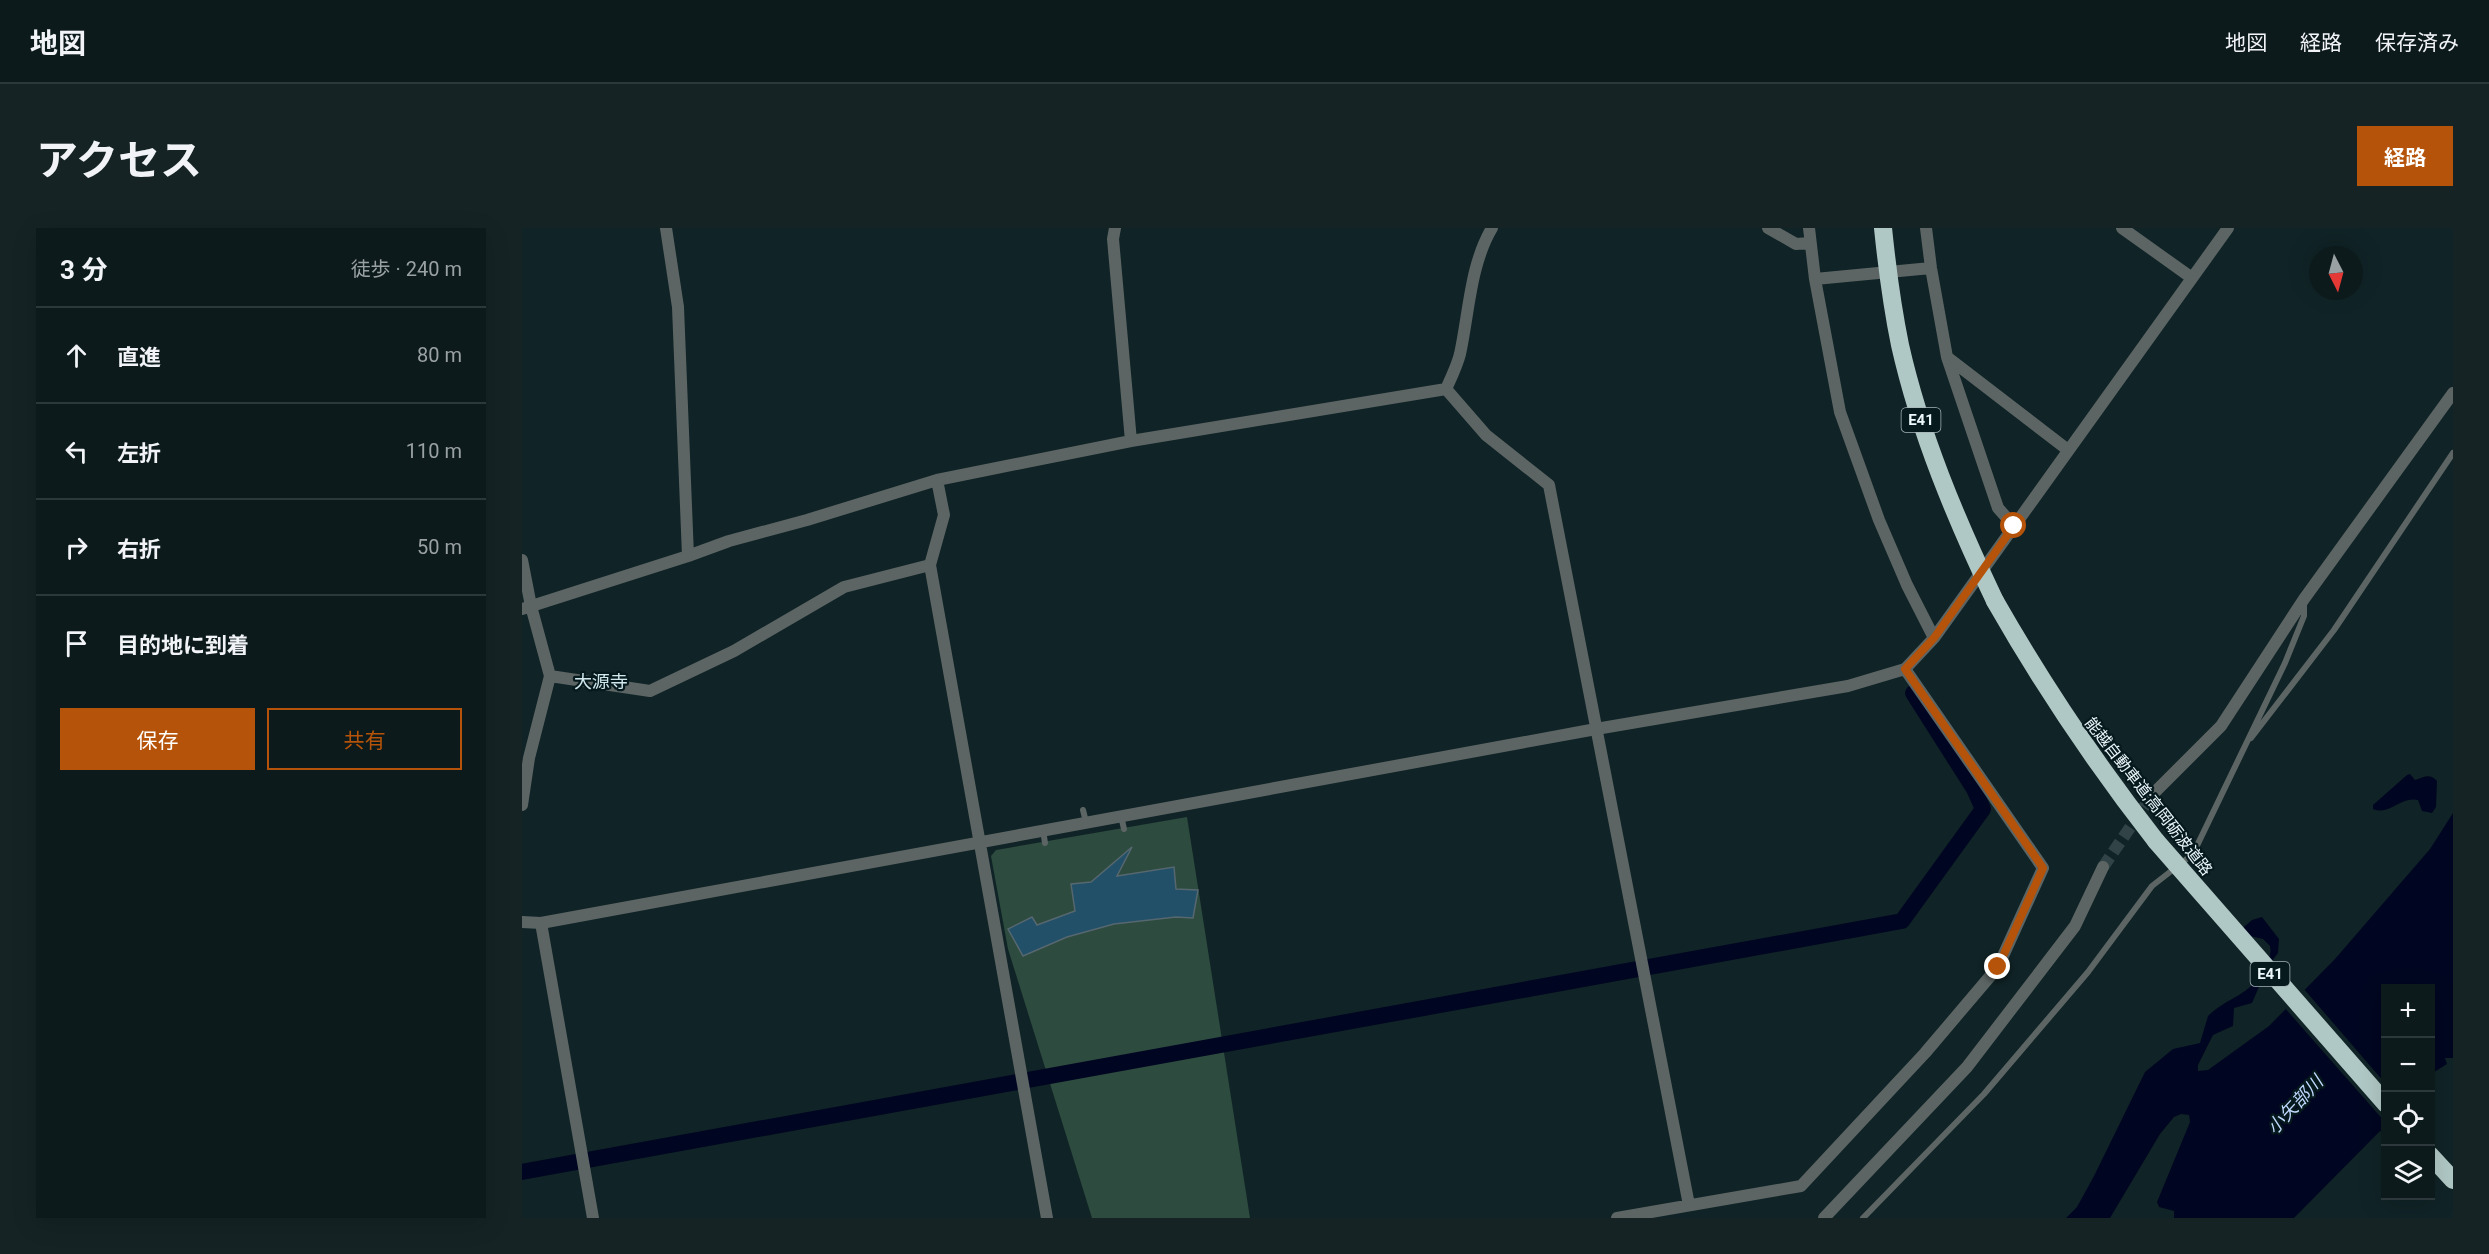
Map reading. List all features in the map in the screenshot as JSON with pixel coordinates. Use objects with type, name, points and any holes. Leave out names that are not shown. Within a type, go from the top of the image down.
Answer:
[{"type":"highway","name":"能越自動車道;高岡砺波道路","points":[[1883,228],[1901,346],[1918,410],[1963,532],[1995,601],[2034,669],[2073,729],[2156,841],[2381,1099]]},
{"type":"highway","points":[[2435,1160],[2453,1180]]},
{"type":"street","points":[[666,228],[678,308],[688,556]]},
{"type":"street","points":[[1115,228],[1113,239],[1131,441]]},
{"type":"street","points":[[1446,389],[1459,357],[1476,268],[1486,238],[1492,228]]},
{"type":"street","points":[[1768,228],[1796,244],[1810,243]]},
{"type":"street","points":[[1809,228],[1815,279],[1840,412],[1879,520],[1907,585],[1934,638]]},
{"type":"street","points":[[1926,228],[1947,357],[1998,508],[2014,526]]},
{"type":"street","points":[[2122,228],[2193,278]]},
{"type":"street","points":[[522,920],[542,923],[1043,830],[1084,816],[1121,816],[1596,729],[1848,686],[1905,669],[1934,638],[2228,228]]},
{"type":"street","points":[[1815,279],[1931,268]]},
{"type":"street","points":[[1947,357],[2068,450]]},
{"type":"street","points":[[527,608],[729,541],[937,480],[1131,441],[1446,389]]},
{"type":"street","points":[[1446,389],[1486,435],[1549,485],[1689,1205]]},
{"type":"street","points":[[2153,794],[2221,726],[2304,599],[2453,393]]},
{"type":"street","points":[[937,480],[944,515],[930,565],[1047,1218]]},
{"type":"street","points":[[522,560],[527,608],[550,676],[530,758],[522,806]]},
{"type":"street","points":[[550,676],[650,691],[734,651],[844,587],[930,565]]},
{"type":"street","points":[[1617,1218],[1801,1186],[1925,1053],[1998,967],[2043,868],[1905,669]]},
{"type":"street","points":[[1824,1218],[1967,1067],[2075,926],[2103,867]]},
{"type":"street","points":[[542,923],[593,1218]]},
{"type":"lane","points":[[2241,750],[2334,630],[2453,453]]},
{"type":"lane","points":[[1863,1218],[1984,1094],[2088,972],[2152,886],[2193,854],[2241,750],[2285,663],[2304,616],[2304,599]]},
{"type":"lane","points":[[1121,816],[1124,830]]},
{"type":"lane","points":[[1043,830],[1045,843]]},
{"type":"green space","points":[[1187,817],[1250,1218],[1092,1218],[1008,949],[991,856],[996,850]]},
{"type":"water","points":[[2410,774],[2415,780],[2429,776],[2437,781],[2436,807],[2432,813],[2422,811],[2418,800],[2406,801],[2385,810],[2373,809],[2373,805]]},
{"type":"water","name":"小矢部川","points":[[2453,813],[2453,1058],[2445,1058],[2447,1064],[2435,1072],[2435,984],[2381,984],[2381,1132],[2294,1218],[2174,1218],[2174,1211],[2159,1207],[2157,1202],[2190,1122],[2189,1115],[2181,1114],[2174,1117],[2160,1134],[2110,1218],[2066,1218],[2077,1207],[2094,1176],[2145,1072],[2173,1049],[2200,1043],[2208,1016],[2245,991],[2258,978],[2269,957],[2270,946],[2263,939],[2237,933],[2252,920],[2262,917],[2279,939],[2278,953],[2268,966],[2252,1003],[2234,1008],[2233,1026],[2213,1035],[2198,1065],[2198,1071],[2208,1070],[2269,1026],[2335,959],[2430,849]]},
{"type":"pier","points":[[2303,988],[2381,1078],[2381,1117],[2284,1007]]},
{"type":"building","points":[[1132,847],[1117,876],[1174,867],[1176,889],[1198,890],[1193,918],[1176,917],[1114,924],[1067,937],[1023,956],[1008,929],[1032,917],[1037,925],[1075,911],[1071,884],[1091,882]]},
{"type":"waterway","points":[[522,1172],[1902,921],[1983,809],[1974,789],[1913,693]]},
{"type":"tunnel","points":[[2103,867],[2153,794]]},
{"type":"district","name":"大源寺","points":[[601,682]]},
{"type":"route","points":[[1998,967],[2043,868],[1905,669],[1934,638],[2014,526]]}]
